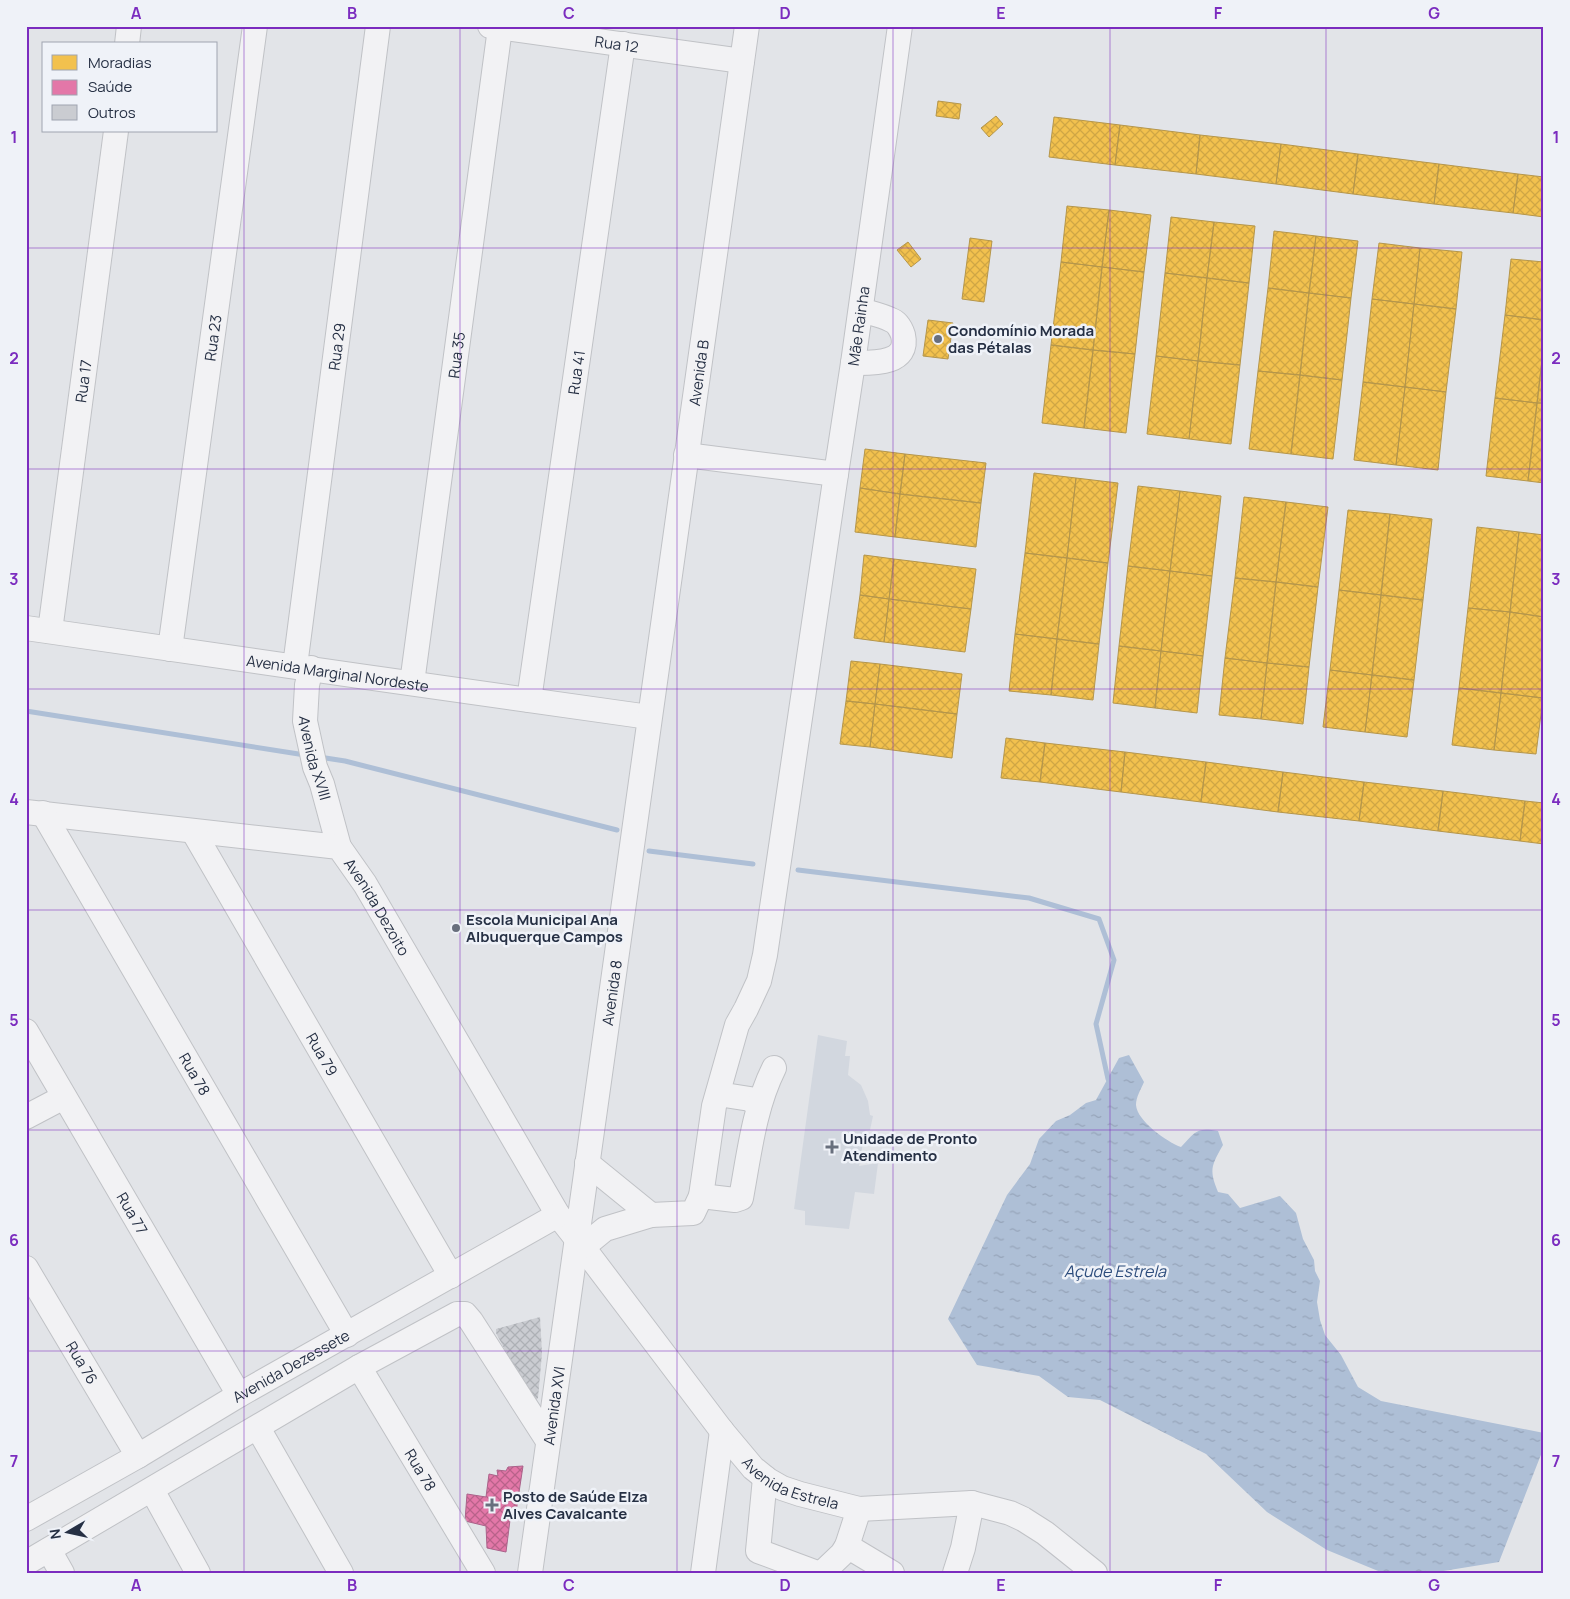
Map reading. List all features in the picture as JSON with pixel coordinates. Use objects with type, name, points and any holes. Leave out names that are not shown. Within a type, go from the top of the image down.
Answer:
[{"type":"street","points":[[127,42],[129,26]]},
{"type":"street","name":"Rua 23","points":[[170,649],[255,26]]},
{"type":"street","name":"Rua 29","points":[[303,667],[378,26]]},
{"type":"street","name":"Avenida B","points":[[649,717],[746,26]]},
{"type":"street","name":"Mãe Rainha","points":[[701,1196],[714,1106],[737,1025],[759,981],[765,955],[861,310],[900,26]]},
{"type":"street","name":"Rua 12","points":[[495,27],[742,61]]},
{"type":"street","name":"Rua 35","points":[[412,683],[495,27]]},
{"type":"street","name":"Rua 41","points":[[530,700],[622,44]]},
{"type":"street","name":"Rua 17","points":[[50,631],[116,132]]},
{"type":"street","points":[[853,363],[884,362],[890,360],[899,352],[903,340],[903,334],[891,319],[861,310]]},
{"type":"street","points":[[686,455],[836,474]]},
{"type":"street","name":"Avenida Marginal Nordeste","points":[[26,628],[649,717]]},
{"type":"street","name":"Avenida XVIII","points":[[303,667],[306,685],[305,721],[315,768],[322,784],[339,847]]},
{"type":"street","name":"Avenida 8","points":[[580,1243],[587,1163],[649,717]]},
{"type":"street","name":"Avenida Dezoito","points":[[35,813],[339,847],[365,884],[558,1216],[580,1243]]},
{"type":"street","name":"Rua 78","points":[[35,813],[347,1334]]},
{"type":"street","name":"Rua 79","points":[[194,832],[451,1276]]},
{"type":"street","name":"Rua 77","points":[[26,1030],[239,1395]]},
{"type":"street","points":[[580,1243],[605,1228],[651,1215],[693,1213],[701,1196],[735,1200],[741,1198],[759,1106],[765,1086],[774,1068]]},
{"type":"street","points":[[718,1094],[750,1099],[759,1106]]},
{"type":"street","points":[[26,1117],[64,1097]]},
{"type":"street","points":[[587,1163],[651,1215]]},
{"type":"street","name":"Avenida Dezessete","points":[[27,1517],[138,1456],[239,1395],[558,1216]]},
{"type":"street","name":"Avenida Estrela","points":[[580,1243],[722,1431],[753,1468],[765,1478],[782,1488],[800,1494],[859,1509],[972,1503],[1010,1513],[1045,1533],[1089,1571]]},
{"type":"street","name":"Avenida XVI","points":[[530,1573],[548,1441],[580,1243]]},
{"type":"street","name":"Rua 76","points":[[26,1268],[138,1456]]},
{"type":"street","points":[[26,1563],[359,1368],[457,1314],[463,1313],[467,1316],[548,1441]]},
{"type":"street","name":"Rua 78","points":[[359,1368],[483,1573]]},
{"type":"street","points":[[258,1428],[341,1573]]},
{"type":"street","points":[[703,1573],[722,1431]]},
{"type":"street","points":[[765,1478],[758,1550],[818,1572],[842,1554],[847,1546],[859,1509]]},
{"type":"street","points":[[152,1490],[198,1573]]},
{"type":"street","points":[[955,1573],[972,1503]]},
{"type":"street","points":[[847,1546],[892,1573]]},
{"type":"street","points":[[49,1550],[62,1573]]},
{"type":"shaded area","name":"Unidade de Pronto Atendimento","points":[[818,1035],[847,1041],[845,1056],[850,1056],[848,1075],[861,1085],[868,1101],[870,1115],[873,1116],[870,1130],[865,1131],[859,1166],[878,1163],[874,1194],[855,1192],[849,1229],[805,1225],[805,1211],[794,1209]]},
{"type":"water","name":"Açude Estrela","points":[[1129,1055],[1144,1082],[1137,1099],[1138,1111],[1141,1118],[1154,1130],[1168,1141],[1181,1147],[1200,1130],[1218,1131],[1223,1145],[1214,1163],[1212,1173],[1218,1192],[1228,1194],[1240,1208],[1280,1196],[1296,1213],[1303,1239],[1314,1260],[1315,1271],[1320,1281],[1317,1302],[1325,1335],[1341,1355],[1358,1387],[1381,1401],[1544,1433],[1544,1447],[1499,1562],[1431,1573],[1383,1573],[1327,1550],[1267,1512],[1206,1454],[1100,1400],[1068,1397],[1039,1376],[977,1365],[948,1319],[1007,1195],[1030,1164],[1039,1139],[1056,1121],[1070,1115],[1086,1103],[1096,1100],[1119,1058]]},
{"type":"building: Moradias","points":[[938,101],[961,104],[959,119],[936,116]]},
{"type":"building: Moradias","points":[[996,116],[1003,124],[989,137],[981,128]]},
{"type":"building: Moradias","points":[[1054,117],[1120,125],[1115,165],[1049,157]]},
{"type":"building: Moradias","points":[[1120,125],[1200,135],[1196,174],[1115,165]]},
{"type":"building: Moradias","points":[[1200,135],[1281,144],[1276,184],[1196,174]]},
{"type":"building: Moradias","points":[[1281,144],[1358,154],[1353,194],[1276,184]]},
{"type":"building: Moradias","points":[[1358,154],[1439,164],[1434,204],[1353,194]]},
{"type":"building: Moradias","points":[[1439,164],[1518,174],[1513,213],[1434,204]]},
{"type":"building: Moradias","points":[[1518,174],[1544,177],[1544,217],[1513,213]]},
{"type":"building: Moradias","points":[[1067,206],[1109,210],[1102,267],[1061,262]]},
{"type":"building: Moradias","points":[[1109,210],[1151,215],[1144,272],[1102,267]]},
{"type":"building: Moradias","points":[[1171,217],[1214,222],[1207,278],[1165,273]]},
{"type":"building: Moradias","points":[[1214,222],[1255,226],[1249,283],[1207,278]]},
{"type":"building: Moradias","points":[[1274,231],[1316,236],[1309,293],[1268,288]]},
{"type":"building: Moradias","points":[[1316,236],[1358,241],[1351,298],[1309,293]]},
{"type":"building: Moradias","points":[[970,238],[992,241],[984,302],[962,299]]},
{"type":"building: Moradias","points":[[908,242],[921,259],[911,267],[897,250]]},
{"type":"building: Moradias","points":[[1379,243],[1420,248],[1414,304],[1372,299]]},
{"type":"building: Moradias","points":[[1420,248],[1462,252],[1456,309],[1414,304]]},
{"type":"building: Moradias","points":[[1511,259],[1544,262],[1544,320],[1505,315]]},
{"type":"building: Moradias","points":[[1061,262],[1102,267],[1093,350],[1051,345]]},
{"type":"building: Moradias","points":[[1102,267],[1144,272],[1135,354],[1093,350]]},
{"type":"building: Moradias","points":[[1165,273],[1207,278],[1198,361],[1156,356]]},
{"type":"building: Moradias","points":[[1207,278],[1249,283],[1240,365],[1198,361]]},
{"type":"building: Moradias","points":[[1268,288],[1309,293],[1300,375],[1258,371]]},
{"type":"building: Moradias","points":[[1309,293],[1351,298],[1342,380],[1300,375]]},
{"type":"building: Moradias","points":[[1372,299],[1414,304],[1405,387],[1363,382]]},
{"type":"building: Moradias","points":[[1414,304],[1456,309],[1446,392],[1405,387]]},
{"type":"building: Moradias","points":[[1505,315],[1544,320],[1544,343],[1537,403],[1495,398]]},
{"type":"building: Moradias","name":"Condomínio Morada das Pétalas","points":[[928,320],[953,323],[948,359],[923,356]]},
{"type":"building: Moradias","points":[[1544,343],[1544,403],[1537,403]]},
{"type":"building: Moradias","points":[[1051,345],[1093,350],[1084,428],[1042,423]]},
{"type":"building: Moradias","points":[[1093,350],[1135,354],[1126,433],[1084,428]]},
{"type":"building: Moradias","points":[[1156,356],[1198,361],[1189,439],[1147,434]]},
{"type":"building: Moradias","points":[[1198,361],[1240,365],[1231,444],[1189,439]]},
{"type":"building: Moradias","points":[[1258,371],[1300,375],[1291,454],[1249,449]]},
{"type":"building: Moradias","points":[[1300,375],[1342,380],[1333,459],[1291,454]]},
{"type":"building: Moradias","points":[[1363,382],[1405,387],[1396,465],[1354,460]]},
{"type":"building: Moradias","points":[[1405,387],[1446,392],[1438,470],[1396,465]]},
{"type":"building: Moradias","points":[[1495,398],[1537,403],[1528,481],[1486,476]]},
{"type":"building: Moradias","points":[[1537,403],[1544,403],[1544,483],[1528,481]]},
{"type":"building: Moradias","points":[[865,449],[905,454],[900,494],[860,488]]},
{"type":"building: Moradias","points":[[905,454],[986,463],[981,503],[900,494]]},
{"type":"building: Moradias","points":[[1034,473],[1076,478],[1067,558],[1025,553]]},
{"type":"building: Moradias","points":[[1076,478],[1118,483],[1108,563],[1067,558]]},
{"type":"building: Moradias","points":[[1138,486],[1180,491],[1170,571],[1128,566]]},
{"type":"building: Moradias","points":[[860,488],[900,494],[895,537],[855,532]]},
{"type":"building: Moradias","points":[[1180,491],[1221,496],[1212,576],[1170,571]]},
{"type":"building: Moradias","points":[[900,494],[981,503],[976,547],[895,537]]},
{"type":"building: Moradias","points":[[1244,497],[1286,502],[1276,582],[1235,578]]},
{"type":"building: Moradias","points":[[1286,502],[1328,507],[1318,587],[1276,582]]},
{"type":"building: Moradias","points":[[1348,510],[1390,514],[1381,595],[1339,590]]},
{"type":"building: Moradias","points":[[1390,514],[1432,519],[1423,600],[1381,595]]},
{"type":"building: Moradias","points":[[1477,527],[1519,532],[1510,612],[1468,608]]},
{"type":"building: Moradias","points":[[1519,532],[1544,535],[1544,617],[1510,612]]},
{"type":"building: Moradias","points":[[1025,553],[1067,558],[1057,639],[1015,634]]},
{"type":"building: Moradias","points":[[864,555],[894,559],[889,599],[860,595]]},
{"type":"building: Moradias","points":[[1067,558],[1108,563],[1099,644],[1057,639]]},
{"type":"building: Moradias","points":[[894,559],[976,569],[971,609],[889,599]]},
{"type":"building: Moradias","points":[[1128,566],[1170,571],[1161,651],[1119,646]]},
{"type":"building: Moradias","points":[[1170,571],[1212,576],[1203,656],[1161,651]]},
{"type":"building: Moradias","points":[[1235,578],[1276,582],[1267,663],[1225,658]]},
{"type":"building: Moradias","points":[[1276,582],[1318,587],[1309,667],[1267,663]]},
{"type":"building: Moradias","points":[[1339,590],[1381,595],[1372,675],[1330,670]]},
{"type":"building: Moradias","points":[[860,595],[889,599],[884,642],[854,638]]},
{"type":"building: Moradias","points":[[1381,595],[1423,600],[1414,680],[1372,675]]},
{"type":"building: Moradias","points":[[889,599],[971,609],[965,652],[884,642]]},
{"type":"building: Moradias","points":[[1468,608],[1510,612],[1501,693],[1459,688]]},
{"type":"building: Moradias","points":[[1510,612],[1544,617],[1543,698],[1501,693]]},
{"type":"building: Moradias","points":[[1015,634],[1057,639],[1051,695],[1009,691]]},
{"type":"building: Moradias","points":[[1057,639],[1099,644],[1093,700],[1051,695]]},
{"type":"building: Moradias","points":[[1119,646],[1161,651],[1155,708],[1113,703]]},
{"type":"building: Moradias","points":[[1161,651],[1203,656],[1197,713],[1155,708]]},
{"type":"building: Moradias","points":[[1225,658],[1267,663],[1261,719],[1219,715]]},
{"type":"building: Moradias","points":[[851,661],[880,664],[875,704],[846,701]]},
{"type":"building: Moradias","points":[[1267,663],[1309,667],[1303,724],[1261,719]]},
{"type":"building: Moradias","points":[[880,664],[962,674],[957,714],[875,704]]},
{"type":"building: Moradias","points":[[1330,670],[1372,675],[1365,732],[1323,727]]},
{"type":"building: Moradias","points":[[1372,675],[1414,680],[1407,737],[1365,732]]},
{"type":"building: Moradias","points":[[1459,688],[1501,693],[1494,750],[1452,745]]},
{"type":"building: Moradias","points":[[1501,693],[1543,698],[1536,754],[1494,750]]},
{"type":"building: Moradias","points":[[846,701],[875,704],[870,747],[840,744]]},
{"type":"building: Moradias","points":[[875,704],[957,714],[952,758],[870,747]]},
{"type":"building: Moradias","points":[[1006,738],[1045,743],[1040,782],[1001,778]]},
{"type":"building: Moradias","points":[[1045,743],[1125,752],[1121,792],[1040,782]]},
{"type":"building: Moradias","points":[[1125,752],[1206,762],[1201,802],[1121,792]]},
{"type":"building: Moradias","points":[[1206,762],[1283,772],[1278,812],[1201,802]]},
{"type":"building: Moradias","points":[[1283,772],[1364,782],[1359,821],[1278,812]]},
{"type":"building: Moradias","points":[[1364,782],[1443,791],[1438,831],[1359,821]]},
{"type":"building: Moradias","points":[[1443,791],[1525,801],[1520,841],[1438,831]]},
{"type":"building: Moradias","points":[[1525,801],[1544,803],[1544,844],[1520,841]]},
{"type":"building: Saúde","name":"Posto de Saúde Elza Alves Cavalcante","points":[[523,1466],[516,1512],[511,1512],[506,1552],[487,1548],[486,1526],[465,1521],[467,1494],[486,1497],[489,1474],[498,1476],[497,1470],[506,1471],[508,1467]]},
{"type":"building: Outros","points":[[540,1317],[542,1353],[538,1398],[532,1401],[496,1333],[496,1329]]},
{"type":"waterway","points":[[26,711],[305,755]]},
{"type":"waterway","points":[[319,757],[345,761],[617,830]]},
{"type":"waterway","points":[[649,851],[753,864]]},
{"type":"waterway","points":[[798,870],[1029,898],[1099,919],[1114,960],[1096,1024],[1108,1079]]},
{"type":"place","name":"Condomínio Morada das Pétalas","points":[[938,339]]},
{"type":"place","name":"Escola Municipal Ana Albuquerque Campos","points":[[456,928]]},
{"type":"place","name":"Unidade de Pronto Atendimento","points":[[832,1147]]},
{"type":"place","name":"Posto de Saúde Elza Alves Cavalcante","points":[[492,1505]]}]
